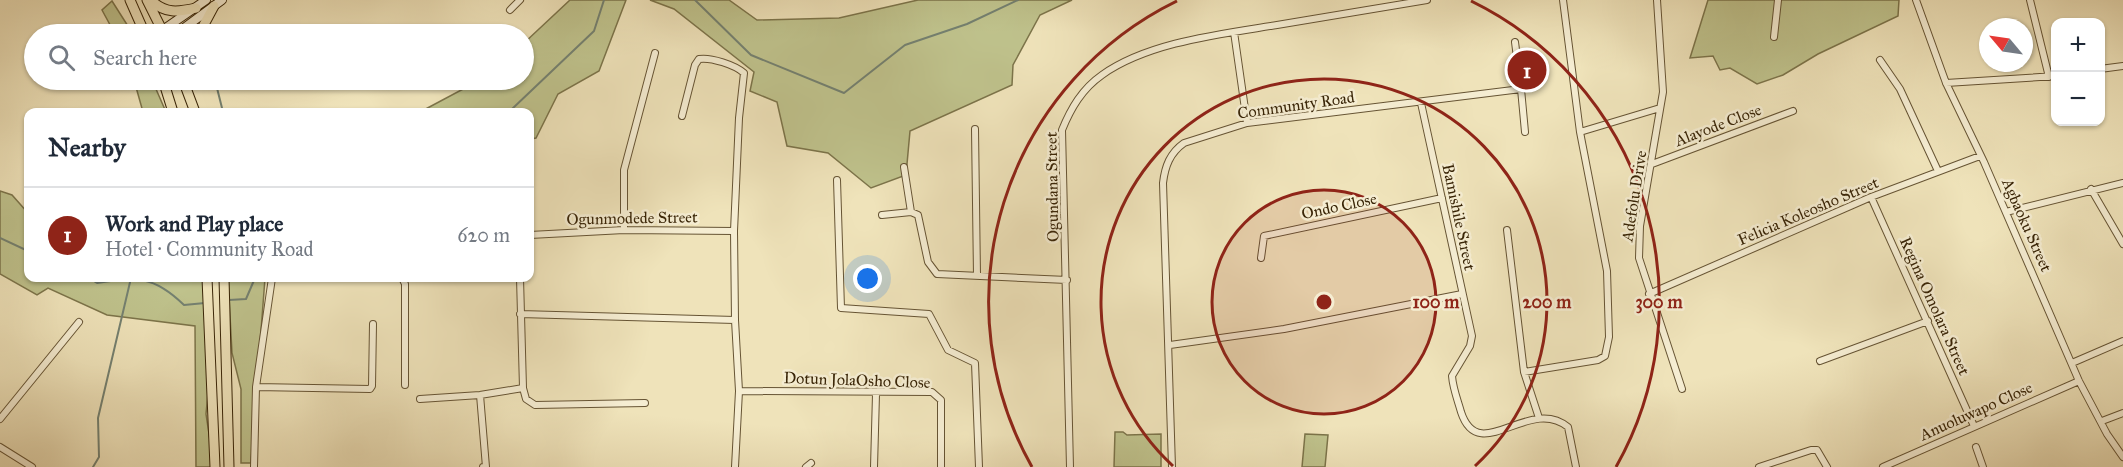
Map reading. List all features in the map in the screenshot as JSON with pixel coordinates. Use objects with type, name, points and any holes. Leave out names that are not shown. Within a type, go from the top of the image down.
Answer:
[{"type":"main road","points":[[130,0],[141,24]]},
{"type":"main road","points":[[149,0],[162,9],[173,12],[222,0]]},
{"type":"main road","points":[[149,0],[157,24]]},
{"type":"main road","points":[[187,24],[210,3]]},
{"type":"main road","points":[[203,24],[210,3]]},
{"type":"main road","points":[[174,24],[196,8]]},
{"type":"main road","points":[[165,90],[172,108]]},
{"type":"main road","points":[[188,90],[194,108]]},
{"type":"main road","points":[[190,90],[190,95]]},
{"type":"main road","points":[[207,282],[215,467]]},
{"type":"main road","points":[[224,282],[229,467]]},
{"type":"main road","points":[[210,467],[214,409]]},
{"type":"street","points":[[510,10],[520,0]]},
{"type":"street","name":"Ogundana Street","points":[[1070,467],[1062,130],[1070,111],[1083,91],[1102,74],[1132,59],[1173,45],[1234,32],[1427,0]]},
{"type":"street","points":[[1524,372],[1598,360],[1605,356],[1608,348],[1607,271],[1580,132],[1563,0]]},
{"type":"street","name":"Adefolu Drive","points":[[1657,0],[1663,92],[1639,241],[1639,258],[1682,389]]},
{"type":"street","points":[[1774,37],[1778,0]]},
{"type":"street","name":"Agbaoku Street","points":[[1916,0],[1946,83],[2006,212],[2079,381],[2107,434],[2123,457]]},
{"type":"street","points":[[2030,0],[2051,73]]},
{"type":"street","points":[[1234,32],[1247,123]]},
{"type":"street","points":[[1515,42],[1525,132]]},
{"type":"street","points":[[624,230],[624,170],[655,52]]},
{"type":"street","points":[[682,116],[694,65],[699,59],[704,58],[736,68],[744,73],[739,118],[734,231],[739,391],[735,467]]},
{"type":"street","points":[[1881,60],[1900,90],[1938,171]]},
{"type":"street","points":[[2105,68],[2123,66]]},
{"type":"street","points":[[1946,83],[2051,76]]},
{"type":"street","name":"Community Road","points":[[1172,467],[1164,171],[1176,149],[1185,143],[1247,123],[1421,103],[1521,88]]},
{"type":"street","name":"Bamishile Street","points":[[1421,103],[1472,336],[1470,346],[1452,376],[1465,426],[1470,435],[1479,439],[1489,438],[1539,418]]},
{"type":"street","points":[[1580,132],[1660,108]]},
{"type":"street","name":"Alayode Close","points":[[1652,164],[1793,111]]},
{"type":"street","points":[[975,129],[977,276]]},
{"type":"street","name":"Felicia Koleosho Street","points":[[1649,294],[1871,197],[1980,156]]},
{"type":"street","points":[[904,167],[910,212]]},
{"type":"street","points":[[837,180],[839,303],[842,308],[929,314],[948,350],[975,363],[979,467]]},
{"type":"street","points":[[2006,212],[2091,189],[2123,183]]},
{"type":"street","points":[[2091,189],[2123,244]]},
{"type":"street","name":"Regina Omolara Street","points":[[1871,197],[1974,426]]},
{"type":"street","name":"Ondo Close","points":[[1261,258],[1264,236],[1442,198]]},
{"type":"street","points":[[882,215],[910,212],[918,215],[928,262],[932,270],[948,276],[1067,280]]},
{"type":"street","name":"Ogunmodede Street","points":[[534,235],[624,230],[734,231]]},
{"type":"street","points":[[1507,230],[1524,372],[1539,418],[1562,422],[1568,427],[1576,467]]},
{"type":"street","points":[[254,467],[256,387],[271,282]]},
{"type":"street","points":[[404,282],[405,385]]},
{"type":"street","points":[[520,282],[523,388],[526,399],[535,405],[645,403]]},
{"type":"street","points":[[1170,345],[1284,329],[1462,294]]},
{"type":"street","points":[[520,314],[735,320]]},
{"type":"street","points":[[1820,361],[1928,321]]},
{"type":"street","points":[[0,419],[79,322]]},
{"type":"street","points":[[256,387],[370,390],[372,386],[373,324]]},
{"type":"street","points":[[2072,363],[2123,341]]},
{"type":"street","name":"Anuoluwapo Close","points":[[1883,467],[2079,381]]},
{"type":"street","points":[[420,399],[480,395],[523,388]]},
{"type":"street","name":"Dotun JolaOsho Close","points":[[739,391],[876,394],[932,392],[942,400],[941,467]]},
{"type":"street","points":[[874,467],[876,394]]},
{"type":"street","points":[[480,395],[486,467],[483,467]]},
{"type":"street","points":[[2102,421],[2123,413]]},
{"type":"street","points":[[0,447],[32,467]]},
{"type":"street","points":[[1976,447],[1983,467]]},
{"type":"street","points":[[1759,467],[1810,450],[1817,450],[1827,467]]},
{"type":"green space","points":[[570,0],[626,0],[599,71],[558,94],[536,138],[534,138],[534,108],[428,108],[461,90],[534,90],[534,34]]},
{"type":"green space","points":[[650,0],[729,0],[757,20],[839,18],[918,0],[1072,0],[1040,15],[1013,65],[1012,85],[910,131],[906,175],[871,188],[828,153],[787,146],[777,102],[750,91],[754,72],[674,9]]},
{"type":"green space","points":[[1708,0],[1899,0],[1898,16],[1818,54],[1783,75],[1757,84],[1730,68],[1720,70],[1713,56],[1690,58]]},
{"type":"green space","points":[[112,1],[127,24],[110,24],[102,10]]},
{"type":"green space","points":[[137,90],[156,90],[164,108],[142,108]]},
{"type":"green space","points":[[0,191],[12,195],[24,208],[24,282],[203,282],[209,383],[206,414],[214,467],[196,467],[195,326],[107,315],[48,288],[37,295],[0,274]]},
{"type":"green space","points":[[228,282],[265,282],[251,463],[241,463],[241,389],[232,353]]},
{"type":"green space","points":[[1115,432],[1123,432],[1127,435],[1161,434],[1161,467],[1114,467]]},
{"type":"green space","points":[[1305,434],[1328,435],[1325,467],[1302,467]]},
{"type":"waterway","points":[[534,88],[594,31],[604,0]]},
{"type":"waterway","points":[[695,0],[751,55],[844,93],[905,45],[967,24],[1018,0]]},
{"type":"waterway","points":[[218,90],[222,108]]},
{"type":"waterway","points":[[513,108],[532,90]]},
{"type":"waterway","points":[[0,238],[24,249]]},
{"type":"waterway","points":[[95,282],[106,282]]},
{"type":"waterway","points":[[93,467],[99,457],[98,418],[130,282]]},
{"type":"waterway","points":[[150,282],[163,288],[184,305],[205,303]]},
{"type":"waterway","points":[[229,300],[246,299],[253,282]]},
{"type":"place","name":"Work and Play place","points":[[1527,70]]}]
